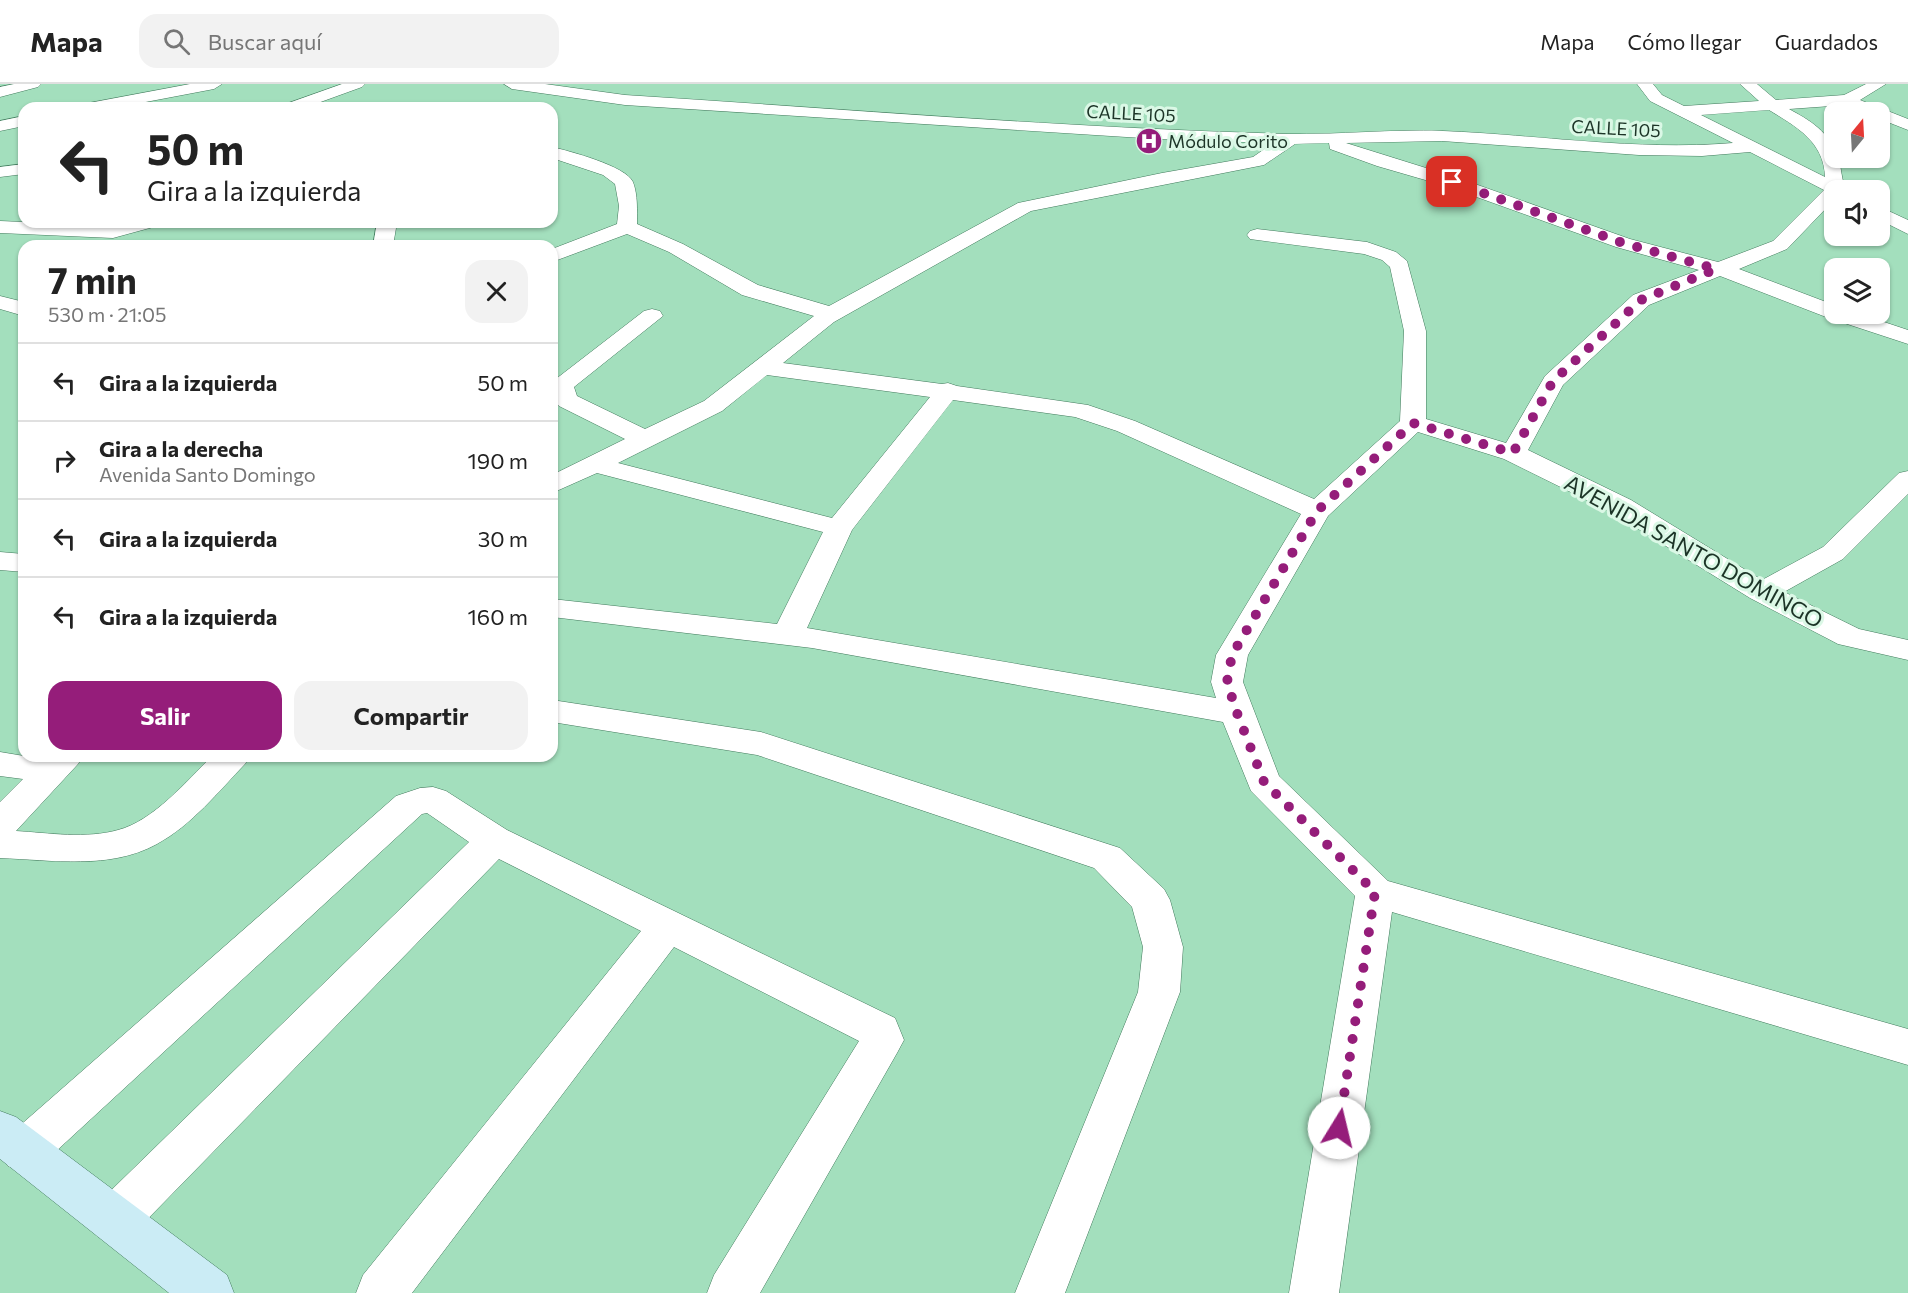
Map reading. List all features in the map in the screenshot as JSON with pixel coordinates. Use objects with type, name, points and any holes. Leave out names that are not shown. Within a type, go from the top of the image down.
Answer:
[{"type":"street","points":[[0,92],[33,84]]},
{"type":"street","points":[[120,102],[214,84]]},
{"type":"street","points":[[306,102],[357,84]]},
{"type":"street","name":"CALLE 105","points":[[512,84],[625,100],[1158,134],[1291,139],[1442,136],[1702,151],[1750,147]]},
{"type":"street","points":[[1645,84],[1656,98],[1824,184]]},
{"type":"street","points":[[1748,84],[1775,107],[1811,128],[1825,149],[1834,169],[1835,180]]},
{"type":"street","points":[[1682,111],[1775,107],[1846,100],[1878,84]]},
{"type":"street","points":[[99,88],[137,102]]},
{"type":"street","points":[[1846,100],[1851,102]]},
{"type":"street","points":[[1890,118],[1908,125]]},
{"type":"street","points":[[0,126],[18,123]]},
{"type":"street","points":[[558,482],[713,406],[832,314],[1025,207],[1155,179],[1258,161],[1291,139]]},
{"type":"street","points":[[1320,139],[1383,162],[1452,182],[1623,243],[1716,269],[1824,308]]},
{"type":"street","points":[[558,154],[609,171],[624,182],[628,206],[627,227]]},
{"type":"street","points":[[0,171],[18,170]]},
{"type":"street","points":[[1513,453],[1553,381],[1641,300],[1780,245],[1824,202]]},
{"type":"street","points":[[1890,218],[1908,228]]},
{"type":"street","points":[[0,227],[121,239],[140,228]]},
{"type":"street","points":[[558,254],[627,227],[676,248],[750,290],[832,314]]},
{"type":"street","points":[[1257,235],[1367,248],[1389,255],[1400,265],[1415,331],[1413,423],[1317,511],[1232,655],[1227,682],[1264,782],[1375,892],[1908,1047]]},
{"type":"street","points":[[0,302],[18,307]]},
{"type":"street","points":[[645,439],[568,401],[562,394],[562,385],[652,316]]},
{"type":"street","points":[[1870,324],[1908,337]]},
{"type":"street","points":[[763,367],[948,390],[1079,410],[1126,426],[1317,511]]},
{"type":"street","points":[[788,635],[839,528],[948,390]]},
{"type":"street","name":"AVENIDA SANTO DOMINGO","points":[[1413,423],[1513,453],[1621,506],[1761,592],[1849,638],[1908,651]]},
{"type":"street","points":[[594,464],[839,528]]},
{"type":"street","points":[[1761,592],[1833,553],[1908,479]]},
{"type":"street","points":[[0,561],[18,562]]},
{"type":"street","points":[[558,609],[788,635],[1237,713]]},
{"type":"street","points":[[558,712],[761,744],[1107,858],[1150,900],[1163,947],[1159,992],[1040,1293]]},
{"type":"street","points":[[0,844],[97,847],[129,841],[160,825],[228,762]]},
{"type":"street","points":[[0,764],[59,763]]},
{"type":"street","points":[[0,825],[59,763]]},
{"type":"street","points":[[209,1293],[12,1142],[409,805],[433,800],[495,840],[880,1031],[882,1040],[732,1293]]},
{"type":"street","points":[[114,1220],[495,840]]},
{"type":"street","points":[[1314,1293],[1375,892]]},
{"type":"street","points":[[381,1293],[668,926]]},
{"type":"place","name":"Módulo Corito","points":[[1149,141]]},
{"type":"route","points":[[1339,1128],[1375,892],[1264,782],[1227,682],[1232,655],[1317,511],[1413,423],[1513,453],[1553,381],[1641,300],[1716,269],[1623,243],[1452,182]]}]
